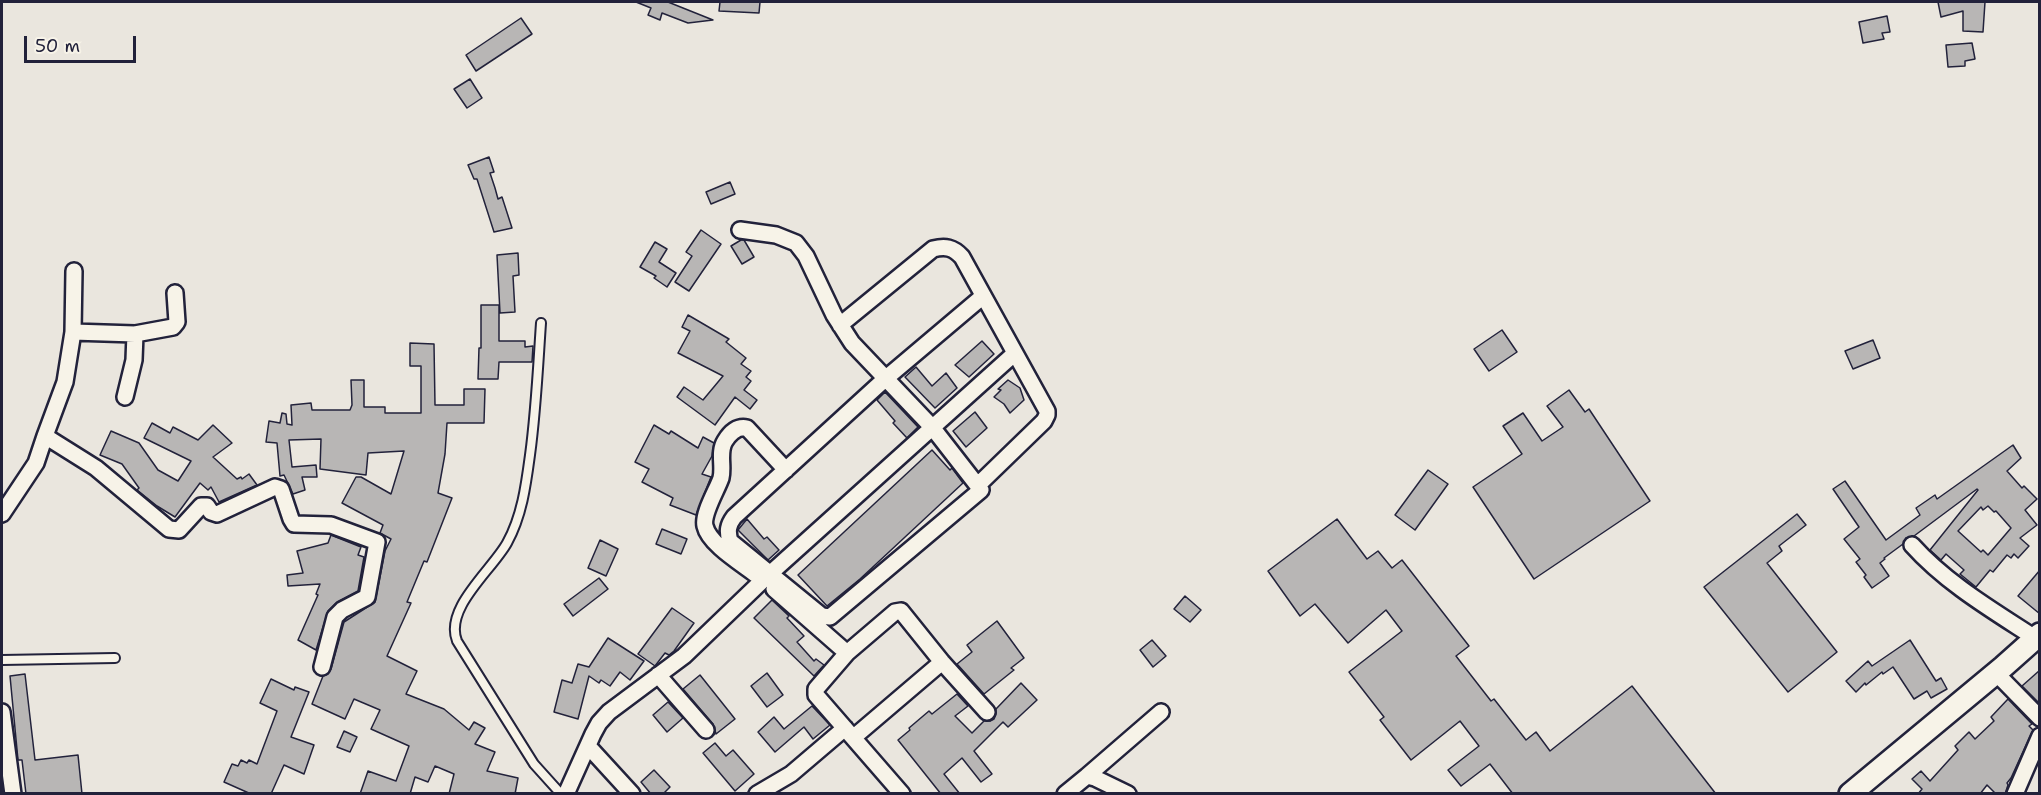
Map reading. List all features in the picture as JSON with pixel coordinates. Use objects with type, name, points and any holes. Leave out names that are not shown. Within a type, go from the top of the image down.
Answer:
[{"type":"main road","points":[[1850,794],[1996,674],[2037,636]]},
{"type":"street","points":[[740,230],[776,236],[795,243],[806,256],[840,325],[852,343],[932,426],[978,484],[980,492],[830,616],[822,616],[717,544],[705,527],[705,517],[721,477],[721,448],[735,429],[747,428],[786,470]]},
{"type":"street","points":[[840,325],[933,249],[941,247],[956,250],[1047,411],[1044,421],[978,484]]},
{"type":"street","points":[[2,514],[36,463],[65,382],[73,332],[74,272]]},
{"type":"street","points":[[73,332],[135,334],[176,326],[175,293]]},
{"type":"street","points":[[847,653],[730,541],[729,524],[885,379],[982,297]]},
{"type":"street","points":[[125,397],[134,360],[135,334]]},
{"type":"street","points":[[566,794],[599,723],[609,712],[684,656],[932,426],[1014,354]]},
{"type":"street","points":[[45,436],[96,468],[170,529],[179,530],[201,506],[207,506],[211,512],[217,514],[275,487],[281,489],[294,524],[331,525],[375,541],[377,544],[367,597],[344,608],[335,617],[322,667]]},
{"type":"street","points":[[1912,545],[1938,571],[2037,636]]},
{"type":"street","points":[[902,794],[816,695],[816,689],[847,653],[900,611],[987,712]]},
{"type":"street","points":[[757,794],[791,774],[942,662]]},
{"type":"street","points":[[1996,674],[2040,718]]},
{"type":"street","points":[[658,675],[706,730]]},
{"type":"street","points":[[2,712],[3,739],[13,794]]},
{"type":"street","points":[[1065,794],[1161,712]]},
{"type":"street","points":[[2015,794],[2040,736]]},
{"type":"street","points":[[588,746],[632,794]]},
{"type":"street","points":[[1087,776],[1128,794]]},
{"type":"lane","points":[[541,323],[535,418],[524,498],[507,543],[463,600],[453,632],[534,764],[561,794]]},
{"type":"lane","points":[[2,660],[115,658]]},
{"type":"building","points":[[636,2],[668,2],[713,20],[688,23],[662,13],[660,20],[648,15],[651,8]]},
{"type":"building","points":[[720,2],[760,2],[759,13],[719,11]]},
{"type":"building","points":[[1938,2],[1985,2],[1983,32],[1963,31],[1963,11],[1941,17]]},
{"type":"building","points":[[1887,16],[1890,32],[1882,33],[1884,39],[1863,43],[1859,22]]},
{"type":"building","points":[[521,18],[532,34],[476,71],[466,55]]},
{"type":"building","points":[[1972,43],[1975,59],[1965,61],[1965,66],[1948,67],[1946,45]]},
{"type":"building","points":[[470,79],[482,98],[467,108],[454,89]]},
{"type":"building","points":[[489,157],[494,172],[490,173],[498,199],[502,197],[512,228],[494,232],[477,179],[474,179],[468,165]]},
{"type":"building","points":[[730,182],[735,194],[711,204],[706,192]]},
{"type":"building","points":[[701,230],[721,244],[689,291],[675,282],[692,256],[686,252]]},
{"type":"building","points":[[744,240],[754,257],[742,264],[731,246]]},
{"type":"building","points":[[655,242],[667,249],[659,262],[676,273],[667,287],[654,278],[656,276],[640,267]]},
{"type":"building","points":[[518,253],[519,275],[513,276],[515,312],[500,313],[497,255]]},
{"type":"building","points":[[481,305],[499,305],[499,341],[525,341],[525,347],[533,346],[532,362],[499,362],[498,379],[478,379]]},
{"type":"building","points":[[688,315],[729,339],[726,342],[746,358],[741,364],[751,371],[746,377],[751,381],[744,390],[757,400],[750,409],[735,397],[715,425],[677,397],[684,387],[703,400],[723,376],[678,353],[690,331],[682,327]]},
{"type":"building","points":[[1502,330],[1517,352],[1489,371],[1474,349]]},
{"type":"building","points":[[1873,340],[1880,358],[1853,369],[1845,351]]},
{"type":"building","points":[[982,341],[994,354],[969,377],[955,365]]},
{"type":"building","points":[[410,343],[434,344],[435,405],[464,405],[464,389],[485,389],[484,423],[447,423],[445,454],[438,493],[452,498],[427,562],[424,561],[407,602],[411,603],[387,656],[417,671],[406,694],[444,709],[469,730],[474,722],[485,728],[475,744],[495,752],[487,771],[518,778],[515,794],[449,794],[454,774],[435,766],[428,782],[415,777],[410,794],[360,794],[368,771],[396,781],[409,746],[371,729],[380,710],[354,699],[345,719],[312,704],[323,676],[331,669],[344,622],[375,602],[385,551],[391,539],[380,533],[383,525],[342,503],[356,477],[361,477],[391,494],[404,451],[368,453],[366,475],[320,469],[321,439],[289,440],[292,467],[316,465],[317,477],[302,477],[305,490],[293,494],[284,475],[280,476],[277,443],[266,442],[269,421],[280,423],[282,413],[286,414],[287,424],[292,425],[291,405],[311,403],[312,410],[350,410],[352,405],[351,380],[364,380],[364,407],[385,407],[385,413],[421,413],[421,366],[410,366]]},
{"type":"building","points":[[916,367],[932,386],[946,373],[957,388],[935,408],[905,377]]},
{"type":"building","points":[[1008,380],[1020,388],[1024,400],[1010,413],[1004,404],[994,397],[1001,390],[998,389]]},
{"type":"building","points":[[1569,390],[1585,412],[1589,409],[1650,501],[1534,579],[1473,487],[1522,454],[1503,426],[1523,413],[1542,441],[1563,427],[1547,406]]},
{"type":"building","points":[[885,392],[918,427],[907,438],[877,400]]},
{"type":"building","points":[[975,412],[987,428],[966,447],[953,431]]},
{"type":"building","points":[[152,423],[170,433],[173,427],[198,440],[213,425],[232,443],[213,457],[237,479],[241,477],[242,479],[249,474],[257,485],[219,502],[211,487],[208,490],[200,483],[175,517],[137,490],[139,488],[122,464],[100,455],[111,431],[139,443],[158,470],[178,481],[191,461],[144,438]]},
{"type":"building","points":[[654,425],[669,434],[671,431],[698,448],[703,437],[714,443],[712,456],[702,474],[711,477],[696,515],[670,505],[673,498],[642,482],[649,469],[635,462]]},
{"type":"building","points":[[2013,445],[2021,458],[2007,471],[2022,488],[2024,486],[2037,499],[2025,510],[2037,525],[2020,538],[2029,546],[2018,558],[2014,554],[2011,558],[2007,555],[1976,587],[1960,574],[1964,570],[1946,554],[1941,560],[1930,550],[1977,489],[1914,536],[1906,538],[1903,544],[1884,558],[1880,563],[1889,576],[1872,588],[1856,562],[1860,559],[1844,539],[1859,527],[1833,489],[1845,481],[1886,540],[1920,515],[1916,508],[1935,495],[1937,499]],"holes":[[[1988,506],[1994,512],[1996,511],[2011,528],[1988,555],[1983,550],[1981,552],[1958,531],[1981,507],[1983,510]]]},
{"type":"building","points":[[932,450],[950,470],[952,468],[963,483],[860,579],[827,606],[798,575]]},
{"type":"building","points":[[1428,470],[1448,484],[1415,530],[1395,515]]},
{"type":"building","points":[[1797,514],[1806,525],[1779,546],[1782,551],[1767,563],[1837,652],[1788,692],[1704,587]]},
{"type":"building","points":[[747,519],[764,539],[767,537],[779,550],[768,560],[738,530]]},
{"type":"building","points":[[1337,519],[1367,559],[1378,551],[1392,568],[1402,560],[1469,646],[1456,656],[1491,701],[1494,699],[1526,740],[1536,732],[1550,751],[1632,686],[1716,794],[1513,794],[1490,764],[1461,786],[1448,770],[1479,746],[1460,721],[1411,760],[1380,720],[1384,717],[1349,672],[1402,631],[1386,610],[1348,643],[1315,604],[1300,616],[1268,571]]},
{"type":"building","points":[[662,529],[687,539],[681,554],[656,544]]},
{"type":"building","points":[[331,535],[361,547],[358,555],[364,557],[358,591],[337,602],[328,611],[316,650],[298,640],[318,595],[316,594],[320,584],[288,586],[287,575],[303,573],[297,551],[328,543]]},
{"type":"building","points":[[600,540],[618,549],[606,576],[588,568]]},
{"type":"building","points":[[2040,570],[2040,614],[2018,596]]},
{"type":"building","points":[[599,578],[608,589],[573,616],[564,604]]},
{"type":"building","points":[[1185,596],[1201,610],[1190,622],[1174,609]]},
{"type":"building","points":[[772,600],[789,616],[787,618],[804,636],[797,642],[814,661],[816,659],[824,665],[814,676],[754,618]]},
{"type":"building","points":[[672,608],[694,623],[674,651],[669,655],[665,653],[655,666],[638,654]]},
{"type":"building","points":[[997,621],[1024,658],[1011,668],[1014,670],[984,694],[957,664],[972,652],[967,645]]},
{"type":"building","points":[[608,638],[644,661],[630,680],[620,672],[610,686],[601,680],[599,683],[589,676],[578,719],[554,712],[562,680],[572,683],[578,664],[589,667]]},
{"type":"building","points":[[1152,640],[1166,656],[1153,667],[1140,650]]},
{"type":"building","points":[[1910,640],[1936,681],[1941,678],[1947,689],[1931,698],[1927,691],[1914,699],[1893,667],[1883,674],[1882,672],[1866,685],[1865,683],[1856,692],[1846,681],[1868,661],[1872,666]]},
{"type":"building","points":[[2040,670],[2040,704],[2022,686]]},
{"type":"building","points":[[767,673],[783,695],[767,707],[751,686]]},
{"type":"building","points":[[25,674],[35,760],[78,755],[82,794],[26,794],[22,760],[18,760],[10,676]]},
{"type":"building","points":[[700,675],[735,719],[716,734],[713,724],[683,689]]},
{"type":"building","points":[[271,679],[294,690],[295,687],[309,692],[291,737],[314,745],[304,774],[284,765],[271,794],[251,794],[224,782],[232,764],[238,766],[241,760],[247,763],[249,760],[257,764],[277,711],[260,703]]},
{"type":"building","points":[[1021,683],[1037,700],[1008,727],[1003,722],[974,751],[992,774],[981,782],[962,758],[944,774],[960,794],[941,794],[898,740],[929,711],[932,714],[957,694],[968,706],[955,716],[972,733],[984,721],[994,719],[996,709]]},
{"type":"building","points":[[2008,699],[2032,724],[2029,726],[2033,730],[2007,783],[2005,794],[1996,794],[1987,785],[1980,794],[1918,794],[1922,789],[1912,779],[1921,771],[1930,781],[1958,750],[1955,746],[1969,732],[1975,739],[1994,721],[1991,717]]},
{"type":"building","points":[[668,702],[683,718],[667,732],[653,715]]},
{"type":"building","points":[[812,706],[830,725],[813,739],[804,727],[775,752],[758,732],[774,717],[784,729]]},
{"type":"building","points":[[344,731],[357,737],[350,752],[337,747]]},
{"type":"building","points":[[715,743],[726,756],[733,750],[754,774],[735,791],[703,753]]},
{"type":"building","points":[[654,770],[670,787],[663,794],[651,794],[641,782]]}]
